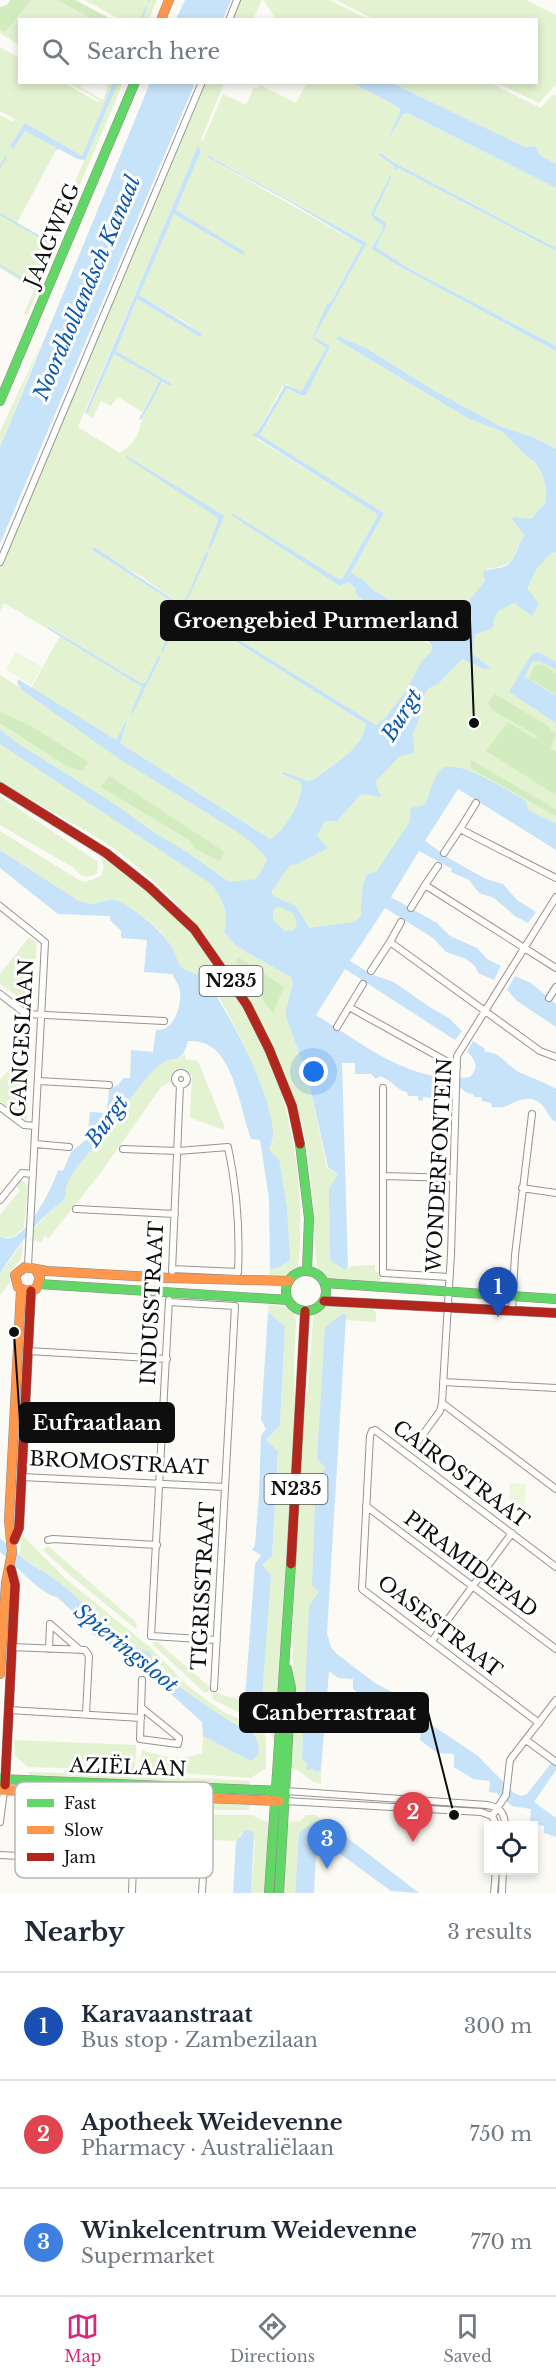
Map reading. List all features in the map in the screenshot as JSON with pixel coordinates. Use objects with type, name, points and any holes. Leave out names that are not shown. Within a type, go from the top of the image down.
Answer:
[{"type":"main road","points":[[162,18],[169,0]]},
{"type":"main road","name":"JAAGWEG","points":[[0,401],[134,84]]},
{"type":"main road","name":"N235","points":[[0,787],[106,853],[149,887],[194,929],[247,1005],[269,1049],[292,1106],[303,1160],[309,1218],[307,1270]]},
{"type":"main road","points":[[32,1268],[40,1274],[39,1284]]},
{"type":"main road","points":[[26,1290],[16,1284],[15,1275],[20,1269],[171,1273],[289,1281]]},
{"type":"main road","points":[[307,1270],[318,1274],[325,1283],[327,1295],[316,1309],[305,1311],[295,1308],[288,1300],[286,1288],[296,1273],[307,1270]]},
{"type":"main road","name":"INDUSSTRAAT","points":[[170,1298],[171,1273]]},
{"type":"main road","points":[[325,1283],[556,1299]]},
{"type":"main road","points":[[26,1290],[39,1284],[170,1298],[288,1300]]},
{"type":"main road","points":[[2,1791],[7,1583],[11,1569],[13,1543],[9,1520],[17,1350],[26,1290]]},
{"type":"main road","points":[[13,1543],[19,1528],[22,1477],[28,1351],[26,1290]]},
{"type":"main road","points":[[324,1301],[556,1313]]},
{"type":"main road","name":"N235","points":[[269,1893],[291,1689],[286,1666],[305,1311]]},
{"type":"main road","points":[[17,1350],[28,1351]]},
{"type":"main road","name":"BROMOSTRAAT","points":[[11,1476],[22,1477]]},
{"type":"main road","points":[[0,1674],[7,1647]]},
{"type":"main road","name":"AZIËLAAN","points":[[3,1780],[38,1782]]},
{"type":"main road","name":"AZIËLAAN","points":[[213,1792],[280,1796]]},
{"type":"main road","name":"AZIËLAAN","points":[[213,1795],[280,1796]]},
{"type":"main road","name":"N235","points":[[279,1893],[280,1796]]},
{"type":"street","points":[[230,18],[237,0]]},
{"type":"street","points":[[0,562],[201,84]]},
{"type":"street","points":[[444,853],[476,802]]},
{"type":"street","points":[[460,830],[556,878]]},
{"type":"street","points":[[411,908],[438,866]]},
{"type":"street","points":[[425,885],[556,968]]},
{"type":"street","name":"WONDERFONTEIN","points":[[442,1403],[457,1056],[556,897]]},
{"type":"street","name":"GANGESLAAN","points":[[0,906],[45,942],[30,1215],[29,1242],[32,1268]]},
{"type":"street","points":[[371,970],[401,922]]},
{"type":"street","points":[[390,942],[540,1051],[556,1057]]},
{"type":"street","points":[[337,1027],[363,984]]},
{"type":"street","points":[[549,998],[556,987]]},
{"type":"street","points":[[0,994],[26,1014],[164,1021]]},
{"type":"street","points":[[349,1007],[457,1067]]},
{"type":"street","points":[[39,1082],[109,1085]]},
{"type":"street","name":"INDUSSTRAAT","points":[[171,1273],[180,1085]]},
{"type":"street","points":[[383,1088],[383,1273],[449,1277]]},
{"type":"street","points":[[0,1107],[24,1125],[35,1126]]},
{"type":"street","points":[[512,1310],[522,1188],[532,1114]]},
{"type":"street","points":[[35,1144],[69,1147]]},
{"type":"street","points":[[123,1149],[178,1151],[228,1147],[238,1206],[240,1239],[238,1272],[171,1273]]},
{"type":"street","points":[[0,1200],[22,1173],[33,1174]]},
{"type":"street","points":[[384,1176],[453,1178]]},
{"type":"street","points":[[522,1188],[556,1193]]},
{"type":"street","points":[[76,1209],[175,1214]]},
{"type":"street","name":"INDUSSTRAAT","points":[[170,1298],[151,1636],[217,1641]]},
{"type":"street","name":"TIGRISSTRAAT","points":[[170,1298],[235,1306],[214,1688]]},
{"type":"street","points":[[28,1351],[167,1359]]},
{"type":"street","points":[[442,1382],[556,1388]]},
{"type":"street","points":[[416,1444],[440,1411],[442,1403],[556,1490]]},
{"type":"street","points":[[98,1407],[98,1417]]},
{"type":"street","points":[[25,1413],[164,1420]]},
{"type":"street","name":"OASESTRAAT","points":[[375,1430],[370,1436],[362,1589],[539,1722]]},
{"type":"street","name":"CAIROSTRAAT","points":[[375,1430],[556,1567]]},
{"type":"street","name":"BROMOSTRAAT","points":[[22,1477],[225,1487]]},
{"type":"street","name":"PIRAMIDEPAD","points":[[366,1506],[556,1649]]},
{"type":"street","points":[[432,1641],[512,1533]]},
{"type":"street","points":[[48,1540],[157,1545]]},
{"type":"street","points":[[49,1649],[50,1624],[80,1650]]},
{"type":"street","points":[[7,1647],[85,1650],[89,1656],[86,1714]]},
{"type":"street","points":[[142,1680],[140,1739],[178,1744],[178,1738],[142,1708]]},
{"type":"street","points":[[492,1816],[504,1800],[509,1763],[556,1700]]},
{"type":"street","points":[[4,1709],[141,1718]]},
{"type":"street","points":[[526,1740],[554,1761]]},
{"type":"street","points":[[0,1822],[2,1791]]},
{"type":"street","points":[[280,1796],[392,1803],[427,1809],[486,1805],[498,1808],[504,1821]]},
{"type":"street","points":[[392,1803],[427,1801],[462,1807],[492,1816],[494,1821]]},
{"type":"street","points":[[427,1801],[427,1809]]},
{"type":"street","points":[[0,1855],[15,1856]]},
{"type":"street","points":[[494,1893],[496,1875]]},
{"type":"street","points":[[502,1893],[503,1875]]},
{"type":"street","points":[[132,1878],[132,1893]]},
{"type":"street","points":[[202,1893],[203,1878]]},
{"type":"green space","points":[[10,0],[31,0],[5,32],[0,30],[0,7],[7,5]]},
{"type":"green space","points":[[31,0],[57,0],[90,18],[18,18],[18,44],[0,33],[0,30],[5,31]]},
{"type":"green space","points":[[57,0],[75,0],[109,18],[90,18]]},
{"type":"green space","points":[[84,0],[157,0],[149,18],[118,18]]},
{"type":"green space","points":[[241,0],[262,0],[253,18],[234,18]]},
{"type":"green space","points":[[263,0],[329,0],[366,18],[275,18]]},
{"type":"green space","points":[[336,0],[526,0],[556,15],[556,84],[539,103],[499,84],[538,84],[538,18],[371,18]]},
{"type":"green space","points":[[0,47],[18,57],[18,84],[66,84],[98,102],[99,100],[71,84],[82,84],[80,87],[103,100],[109,84],[114,84],[82,156],[25,124],[13,149],[25,131],[55,147],[56,150],[17,223],[49,243],[117,84],[123,84],[28,314],[24,314],[34,290],[0,268],[0,115],[13,122],[15,119],[0,111]]},
{"type":"green space","points":[[206,84],[224,84],[201,140],[203,141],[223,94],[246,105],[254,87],[258,89],[260,85],[296,103],[306,84],[355,84],[398,108],[400,112],[385,144],[403,114],[407,113],[556,188],[556,248],[393,162],[381,153],[398,168],[556,251],[556,346],[410,269],[376,247],[386,222],[374,215],[390,177],[371,214],[374,220],[383,224],[380,235],[371,247],[397,265],[556,351],[556,449],[533,437],[502,427],[435,391],[366,348],[338,336],[336,339],[469,419],[503,432],[526,456],[534,461],[542,473],[546,502],[531,520],[514,517],[524,535],[513,559],[505,565],[487,569],[485,581],[465,623],[449,635],[372,589],[364,580],[351,573],[384,513],[260,436],[287,388],[300,395],[305,393],[329,346],[314,337],[367,243],[215,159],[207,157],[362,245],[331,302],[328,303],[312,337],[326,348],[302,392],[284,383],[256,433],[257,439],[378,514],[377,517],[342,579],[232,513],[340,586],[348,582],[356,589],[360,598],[432,646],[431,652],[399,702],[376,725],[190,611],[366,724],[364,733],[353,748],[315,779],[308,781],[284,772],[301,782],[300,797],[293,814],[276,835],[270,839],[120,743],[130,716],[116,740],[31,688],[60,636],[142,687],[144,691],[161,657],[159,656],[145,683],[141,683],[50,627],[48,629],[4,603],[0,612],[0,561]],"holes":[[[201,151],[176,210],[244,253],[220,242],[174,213],[172,216],[138,295],[190,325],[200,337],[137,299],[116,351],[172,384],[170,386],[163,382],[145,412],[135,439],[120,453],[78,427],[194,156]],[[126,456],[224,518],[208,548],[218,517]],[[92,550],[141,576],[180,604],[187,597],[209,553],[161,651],[181,607]]]},
{"type":"green space","points":[[394,84],[492,84],[541,108],[551,96],[556,95],[556,164],[540,155],[535,146],[525,147]]},
{"type":"green space","points":[[42,342],[0,447],[0,431]]},
{"type":"green space","points":[[114,354],[160,380],[142,412],[118,397],[111,406],[101,401],[93,418],[87,414]]},
{"type":"green space","points":[[556,515],[556,835],[456,775],[331,963],[268,940],[219,882],[2,745],[211,884],[224,906],[226,918],[224,932],[236,946],[291,977],[293,983],[285,1014],[308,1078],[327,1167],[338,1174],[345,1270],[352,1266],[375,1265],[375,1271],[380,1272],[380,1281],[427,1283],[427,1289],[332,1281],[319,1271],[316,1264],[311,1180],[298,1110],[262,1027],[229,970],[210,943],[167,894],[103,841],[0,782],[0,675],[281,852]]},
{"type":"green space","points":[[16,652],[42,667],[31,685],[6,669]]},
{"type":"green space","points":[[542,664],[556,673],[556,695],[529,678],[534,666]]},
{"type":"green space","points":[[495,694],[548,726],[556,735],[550,748],[556,752],[556,795],[486,751],[508,722],[535,739],[538,736],[492,710],[488,702]]},
{"type":"green space","points":[[0,712],[31,726],[88,762],[83,771],[68,767],[0,723]]},
{"type":"green space","points":[[471,760],[547,804],[556,810],[556,816],[470,768]]},
{"type":"green space","points":[[109,776],[225,852],[219,861],[193,847],[191,841],[101,787]]},
{"type":"green space","points":[[0,796],[98,862],[97,873],[87,877],[82,875],[74,868],[0,825]]},
{"type":"green space","points":[[0,831],[85,882],[101,876],[104,867],[100,856],[145,887],[179,919],[209,954],[235,992],[257,1032],[275,1075],[288,1119],[297,1165],[300,1211],[299,1258],[298,1265],[286,1277],[269,1277],[270,1269],[277,1268],[269,1150],[273,1136],[271,1119],[258,1079],[238,1033],[218,996],[210,985],[180,966],[164,935],[144,917],[114,899],[92,904],[79,901],[0,850]]},
{"type":"green space","points":[[29,937],[37,943],[31,1006],[0,984],[0,974]]},
{"type":"green space","points":[[238,957],[284,987],[273,1013],[264,1002],[254,972],[236,963]]},
{"type":"green space","points":[[27,1049],[30,1050],[27,1121],[0,1101],[0,1080]]},
{"type":"green space","points":[[185,1053],[185,1059],[198,1061],[225,1128],[190,1118],[192,1075],[182,1070],[175,1072],[173,1080],[161,1087],[102,1171],[49,1238],[44,1236],[42,1242],[33,1241],[33,1230],[54,1206],[76,1167],[112,1126],[142,1081],[164,1060],[181,1057]]},
{"type":"green space","points":[[21,1180],[28,1185],[24,1228],[13,1237],[0,1237],[0,1215],[20,1190],[16,1186]]},
{"type":"green space","points":[[23,1242],[21,1259],[11,1271],[10,1283],[0,1295],[0,1274]]},
{"type":"green space","points":[[269,1305],[289,1307],[296,1320],[295,1418],[275,1745],[269,1728],[256,1719],[261,1711],[262,1565],[272,1556],[278,1451],[266,1440],[280,1425],[285,1326],[268,1312]]},
{"type":"green space","points":[[330,1305],[373,1307],[376,1322],[346,1320],[345,1314],[342,1314],[326,1468],[319,1592],[305,1704],[302,1758],[317,1772],[321,1770],[321,1784],[289,1768],[294,1690],[292,1644],[302,1422],[308,1388],[313,1319],[315,1313]]},
{"type":"green space","points":[[510,1483],[526,1484],[524,1511],[509,1510]]},
{"type":"green space","points":[[21,1534],[67,1580],[151,1648],[189,1687],[225,1713],[244,1721],[239,1726],[191,1696],[150,1655],[120,1636],[85,1608],[55,1579],[22,1558],[20,1556]]},
{"type":"green space","points":[[48,1546],[137,1623],[136,1629],[43,1550]]},
{"type":"green space","points":[[158,1642],[212,1689],[205,1693],[152,1644]]},
{"type":"green space","points":[[214,1691],[245,1701],[255,1707],[248,1717],[212,1699]]},
{"type":"green space","points":[[252,1724],[264,1731],[266,1769],[250,1778],[140,1770],[142,1750],[157,1755],[186,1757],[202,1753],[203,1736],[251,1761],[256,1738],[250,1728]]},
{"type":"green space","points":[[14,1740],[136,1745],[135,1770],[28,1767],[15,1756]]},
{"type":"green space","points":[[29,1772],[135,1775],[250,1781],[250,1786],[213,1784],[213,1782],[29,1777]]},
{"type":"green space","points":[[213,1803],[250,1805],[249,1810],[213,1810]]},
{"type":"green space","points":[[213,1815],[251,1815],[271,1824],[268,1893],[251,1893],[255,1841],[242,1832],[237,1841],[213,1840]]},
{"type":"green space","points":[[306,1815],[316,1815],[326,1823],[319,1822],[299,1833],[295,1893],[283,1893],[287,1822],[300,1821]]},
{"type":"water","points":[[185,0],[231,0],[223,18],[176,18]]},
{"type":"water","points":[[113,84],[118,84],[85,160],[77,159],[59,149],[56,150],[55,147],[25,131],[13,149],[10,146],[25,123],[82,156]]},
{"type":"water","name":"Noordhollandsch Kanaal","points":[[150,84],[195,84],[0,544],[0,447]]},
{"type":"water","points":[[355,84],[394,84],[525,147],[535,146],[540,155],[556,164],[556,188],[407,113],[403,114],[385,145],[400,112],[399,108]]},
{"type":"water","points":[[198,146],[201,151],[176,210],[245,252],[243,255],[174,214],[139,295],[202,334],[200,337],[137,299],[116,351],[172,384],[170,386],[162,382],[141,420],[139,419],[160,380],[114,354],[87,414],[85,413]]},
{"type":"water","points":[[381,153],[393,162],[556,248],[556,251],[398,168],[394,170],[394,166],[379,155]]},
{"type":"water","name":"Burgt","points":[[207,155],[367,243],[314,337],[330,346],[306,395],[300,395],[287,388],[260,435],[384,513],[351,573],[364,580],[372,589],[446,635],[451,634],[465,623],[469,601],[485,581],[483,572],[504,567],[514,556],[524,535],[512,519],[514,517],[531,519],[546,502],[546,489],[542,473],[534,461],[526,456],[503,432],[469,419],[336,339],[338,336],[366,348],[435,391],[502,427],[533,437],[556,449],[556,553],[552,552],[537,568],[527,588],[539,604],[532,616],[514,603],[498,611],[491,629],[475,634],[472,654],[491,668],[484,669],[462,659],[438,684],[429,688],[418,704],[422,712],[413,733],[414,753],[400,756],[375,782],[381,797],[361,794],[337,821],[325,821],[317,836],[328,848],[297,864],[290,865],[271,892],[273,896],[296,906],[309,928],[354,922],[361,916],[363,888],[367,874],[376,872],[409,823],[411,808],[424,805],[437,774],[447,767],[469,771],[495,783],[526,801],[528,810],[556,824],[556,850],[458,789],[425,841],[450,859],[486,879],[503,884],[517,900],[536,912],[528,923],[515,916],[494,898],[479,893],[469,880],[451,872],[452,869],[419,851],[391,897],[437,923],[450,936],[477,948],[487,959],[501,966],[494,980],[478,973],[475,966],[466,959],[446,952],[433,938],[385,908],[350,961],[373,975],[394,982],[449,1018],[462,1031],[455,1040],[345,969],[316,1015],[389,1060],[428,1075],[449,1078],[470,1077],[475,1070],[475,1064],[467,1052],[473,1041],[484,1048],[485,1052],[495,1054],[516,1070],[556,1089],[556,1122],[551,1119],[538,1101],[533,1099],[524,1099],[503,1107],[492,1107],[491,1103],[482,1101],[481,1097],[474,1097],[474,1094],[452,1087],[433,1098],[423,1097],[423,1101],[418,1100],[418,1096],[408,1096],[407,1092],[380,1076],[376,1079],[371,1074],[355,1074],[355,1063],[342,1063],[348,1267],[345,1270],[330,1260],[329,1189],[338,1174],[328,1167],[308,1078],[285,1014],[293,983],[291,977],[236,946],[224,932],[226,918],[224,906],[211,884],[0,744],[0,729],[14,741],[113,803],[229,882],[256,879],[267,861],[252,843],[118,758],[22,690],[17,683],[18,679],[116,740],[129,716],[120,743],[270,839],[282,829],[293,814],[300,797],[301,782],[282,774],[284,772],[308,781],[315,779],[353,748],[364,733],[366,724],[189,612],[191,610],[376,725],[386,717],[408,688],[421,662],[431,652],[432,646],[429,642],[360,598],[356,594],[356,589],[348,582],[340,586],[231,515],[232,513],[342,579],[377,517],[377,514],[253,435],[259,430],[284,387],[283,384],[302,391],[326,348],[312,338],[327,304],[331,302],[362,245],[290,202]],"holes":[[[278,906],[293,913],[297,923],[294,930],[285,931],[273,920],[273,910]]]},
{"type":"water","points":[[390,176],[374,215],[386,222],[376,247],[410,269],[556,346],[556,351],[397,265],[371,248],[380,235],[383,225],[374,220],[371,214]]},
{"type":"water","points":[[127,456],[223,515],[210,549],[208,548],[217,517],[125,457]]},
{"type":"water","points":[[94,547],[180,604],[187,597],[206,552],[209,553],[186,607],[163,652],[161,651],[181,607],[92,550]]},
{"type":"water","points":[[49,627],[141,683],[145,683],[159,655],[161,657],[133,713],[131,712],[142,687],[48,629]]},
{"type":"water","points":[[538,652],[556,662],[556,670],[539,661],[532,662],[525,677],[556,696],[556,723],[509,692],[531,655]]},
{"type":"water","name":"Burgt","points":[[0,850],[79,901],[92,904],[114,899],[128,907],[161,933],[185,970],[202,975],[235,1028],[265,1095],[273,1134],[269,1150],[279,1159],[287,1208],[290,1260],[277,1268],[270,1269],[269,1198],[260,1140],[251,1139],[231,1075],[218,1053],[210,1046],[188,1041],[182,1055],[162,1063],[149,1075],[106,1134],[72,1174],[67,1184],[64,1200],[28,1234],[0,1274],[0,1237],[14,1237],[34,1217],[58,1170],[63,1171],[71,1152],[87,1139],[90,1112],[107,1113],[109,1089],[118,1085],[123,1078],[130,1078],[131,1050],[153,1052],[156,1030],[162,1030],[172,1023],[178,1011],[180,998],[179,988],[172,974],[144,972],[147,940],[121,938],[121,931],[110,920],[110,916],[58,914],[0,868]]},
{"type":"water","points":[[515,976],[531,983],[556,1004],[556,1027],[517,1001],[507,990]]},
{"type":"water","name":"Spieringsloot","points":[[268,1312],[285,1326],[280,1425],[266,1440],[278,1451],[272,1556],[262,1565],[271,1575],[261,1711],[250,1728],[259,1748],[258,1755],[251,1761],[203,1736],[202,1722],[132,1659],[119,1655],[108,1643],[90,1633],[90,1628],[57,1597],[43,1591],[0,1552],[0,1538],[25,1560],[65,1587],[128,1642],[150,1652],[163,1672],[175,1682],[239,1726],[255,1707],[245,1698],[255,1564],[261,1555],[252,1550],[255,1545],[261,1436],[266,1429],[261,1420]]},
{"type":"water","points":[[342,1314],[346,1314],[327,1633],[331,1647],[375,1683],[398,1695],[420,1717],[478,1756],[514,1793],[521,1796],[527,1794],[556,1757],[556,1770],[534,1802],[556,1818],[556,1837],[544,1833],[544,1826],[538,1825],[538,1821],[530,1821],[531,1809],[512,1806],[496,1793],[489,1792],[490,1781],[473,1779],[454,1767],[454,1754],[437,1753],[420,1740],[421,1729],[404,1728],[385,1714],[386,1704],[372,1703],[353,1689],[353,1679],[338,1678],[329,1671],[321,1770],[317,1772],[310,1768],[306,1770],[307,1764],[302,1758],[309,1606],[319,1592],[312,1586],[316,1480],[326,1468],[317,1459],[325,1327]]},
{"type":"water","points":[[319,1822],[336,1829],[419,1893],[391,1891],[317,1837],[314,1893],[295,1893],[299,1833],[312,1823]]},
{"type":"water","points":[[245,1830],[252,1831],[254,1835],[251,1893],[233,1893],[236,1842]]},
{"type":"waterway","points":[[142,18],[146,8]]},
{"type":"waterway","points":[[0,167],[6,157]]},
{"type":"waterway","points":[[0,214],[49,242]]},
{"type":"waterway","points":[[0,265],[31,284],[58,222]]},
{"type":"traffic: fast","points":[[0,401],[134,84]]},
{"type":"traffic: fast","points":[[300,1144],[309,1218],[307,1270]]},
{"type":"traffic: fast","points":[[306,1271],[314,1272],[320,1277],[325,1283],[326,1291],[325,1299],[320,1305],[314,1310],[306,1311],[298,1310],[292,1305],[287,1299],[286,1291],[287,1283],[292,1277],[298,1272],[306,1271]]},
{"type":"traffic: fast","points":[[325,1283],[556,1299]]},
{"type":"traffic: fast","points":[[39,1284],[288,1300]]},
{"type":"traffic: fast","points":[[269,1893],[291,1564]]},
{"type":"traffic: fast","points":[[279,1893],[291,1688],[287,1669]]},
{"type":"traffic: fast","points":[[0,1779],[70,1782]]},
{"type":"traffic: fast","points":[[213,1788],[282,1791]]},
{"type":"traffic: slow","points":[[162,18],[169,0]]},
{"type":"traffic: slow","points":[[36,1270],[40,1278],[36,1289],[26,1291],[18,1287],[15,1275],[25,1267],[47,1271],[170,1278],[289,1281]]},
{"type":"traffic: slow","points":[[0,1674],[6,1583],[12,1552],[9,1520],[21,1290]]},
{"type":"traffic: slow","points":[[0,1790],[15,1791]]},
{"type":"traffic: slow","points":[[213,1798],[279,1801]]},
{"type":"traffic: jam","points":[[0,787],[106,853],[149,887],[194,929],[247,1005],[269,1049],[292,1106],[300,1144]]},
{"type":"traffic: jam","points":[[14,1540],[19,1528],[31,1291]]},
{"type":"traffic: jam","points":[[324,1301],[556,1313]]},
{"type":"traffic: jam","points":[[291,1564],[305,1311]]},
{"type":"traffic: jam","points":[[5,1785],[15,1585],[11,1569]]},
{"type":"place","name":"Groengebied Purmerland","points":[[474,723]]},
{"type":"place","name":"Karavaanstraat","points":[[498,1317]]},
{"type":"place","name":"Eufraatlaan","points":[[14,1332]]},
{"type":"place","name":"Canberrastraat","points":[[454,1815]]},
{"type":"place","name":"Apotheek Weidevenne","points":[[413,1842]]},
{"type":"place","name":"Winkelcentrum Weidevenne","points":[[327,1869]]}]
